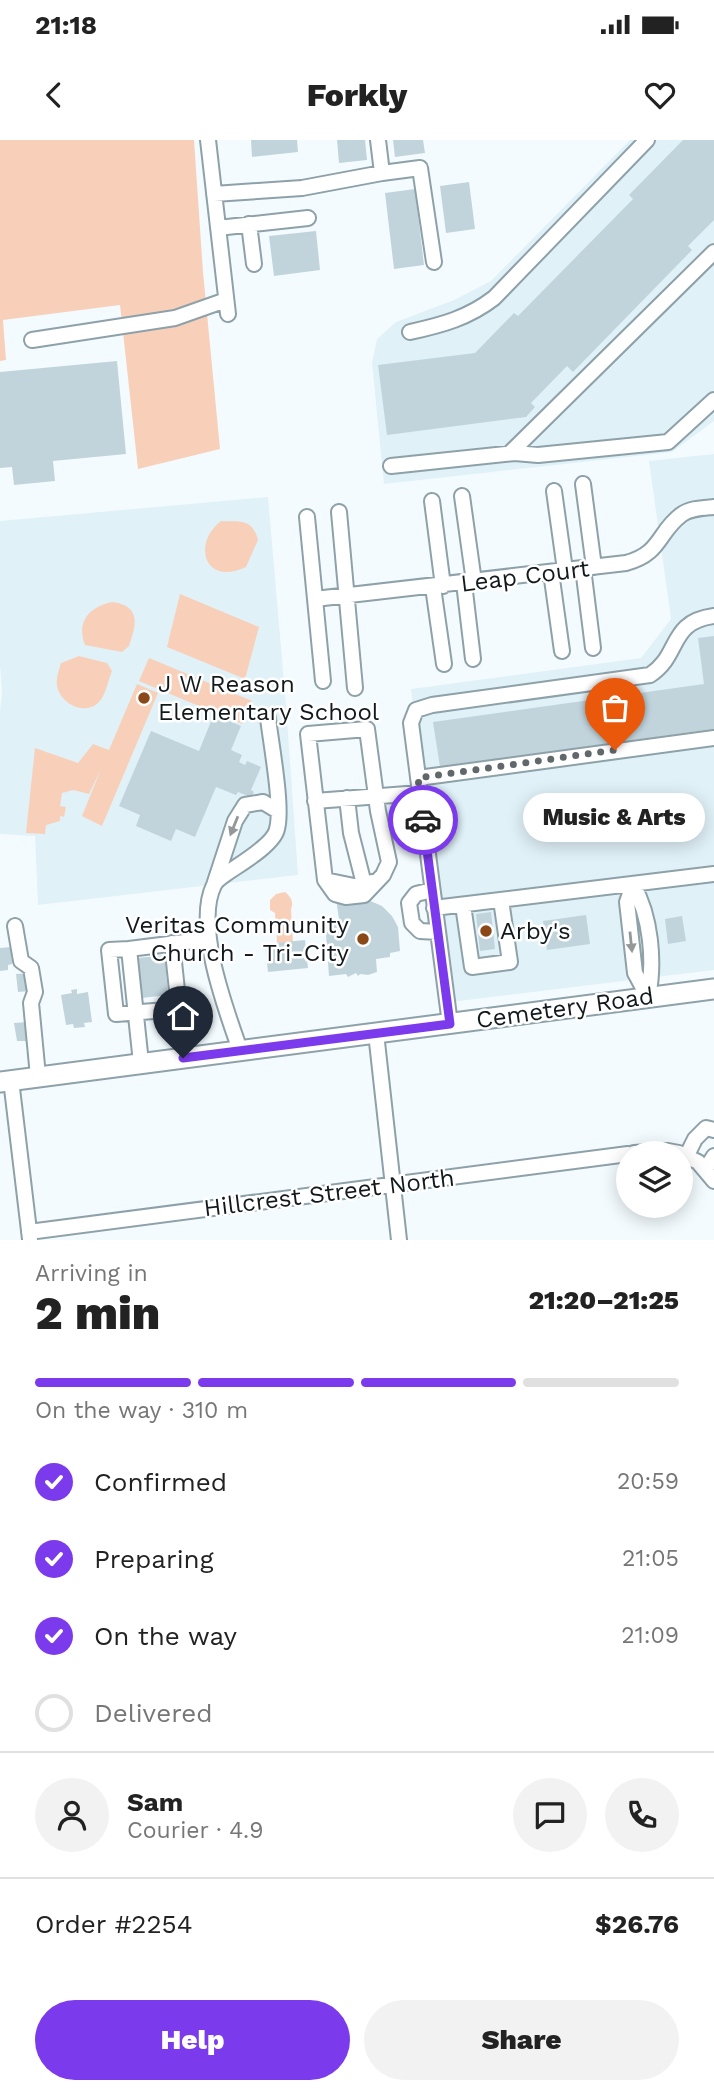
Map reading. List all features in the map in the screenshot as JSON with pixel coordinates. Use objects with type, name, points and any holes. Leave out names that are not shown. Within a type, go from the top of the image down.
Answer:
[{"type":"main road","name":"Cemetery Road","points":[[6,1081],[714,989]]},
{"type":"street","points":[[32,340],[227,307],[208,140]]},
{"type":"street","points":[[378,140],[382,173]]},
{"type":"street","points":[[410,332],[449,323],[477,311],[494,298],[647,140]]},
{"type":"street","points":[[214,194],[302,188],[420,168],[434,262]]},
{"type":"street","points":[[218,228],[308,218]]},
{"type":"street","points":[[249,224],[254,264]]},
{"type":"street","points":[[510,453],[714,252]]},
{"type":"street","points":[[391,466],[510,453],[538,455],[667,442],[714,400]]},
{"type":"street","points":[[583,484],[593,649]]},
{"type":"street","points":[[554,491],[562,651]]},
{"type":"street","points":[[462,496],[473,659]]},
{"type":"street","points":[[432,501],[444,664]]},
{"type":"street","name":"Leap Court","points":[[315,600],[438,587],[640,560],[681,515],[714,507]]},
{"type":"street","points":[[339,512],[355,688]]},
{"type":"street","points":[[307,517],[323,681]]},
{"type":"street","points":[[450,1024],[411,723],[415,710],[432,705],[650,675],[660,669],[684,628],[699,618],[714,616]]},
{"type":"street","points":[[215,883],[263,847],[277,832],[278,811],[268,718]]},
{"type":"street","points":[[367,729],[375,796],[389,862],[380,880],[363,895],[346,897],[335,894],[325,880],[308,734],[367,729]]},
{"type":"street","points":[[418,778],[714,738]]},
{"type":"street","points":[[315,801],[420,793]]},
{"type":"street","points":[[347,798],[351,834],[364,884]]},
{"type":"street","points":[[240,1050],[219,987],[209,939],[208,902],[235,821],[245,805],[263,802],[278,811]]},
{"type":"street","points":[[434,908],[714,874]]},
{"type":"street","points":[[325,880],[354,886],[380,880]]},
{"type":"street","points":[[633,885],[627,902],[635,973],[648,997]]},
{"type":"street","points":[[432,890],[415,894],[409,904],[412,923],[420,931],[438,932]]},
{"type":"street","points":[[463,905],[472,967],[510,962],[501,900]]},
{"type":"street","points":[[15,926],[21,961],[32,968],[35,992],[31,1003],[38,1076]]},
{"type":"street","points":[[141,1063],[129,949],[209,939]]},
{"type":"street","points":[[135,1014],[179,1009],[172,943]]},
{"type":"street","points":[[376,1032],[399,1240]]},
{"type":"street","points":[[6,1081],[29,1236]]},
{"type":"street","points":[[693,1141],[706,1128],[714,1130]]},
{"type":"street","name":"Hillcrest Street North","points":[[29,1236],[616,1156]]},
{"type":"street","points":[[709,1176],[714,1156]]},
{"type":"street","points":[[693,1160],[709,1176]]},
{"type":"shaded area","points":[[0,140],[194,140],[220,449],[138,469],[120,305],[3,320],[6,360],[0,361]]},
{"type":"shaded area","points":[[630,140],[714,140],[714,421],[672,452],[384,484],[372,363],[377,339],[396,322],[454,300],[491,281]]},
{"type":"shaded area","points":[[714,454],[714,970],[451,1002],[411,689],[641,658],[671,619],[649,461]]},
{"type":"shaded area","name":"J W Reason Elementary School","points":[[268,497],[298,875],[38,905],[35,836],[0,834],[0,521]]},
{"type":"shaded area","points":[[221,521],[245,523],[256,533],[258,540],[246,567],[232,572],[220,571],[212,567],[207,560],[207,540]]},
{"type":"shaded area","points":[[180,594],[259,627],[245,679],[167,647]]},
{"type":"shaded area","points":[[112,602],[128,608],[134,618],[134,631],[129,646],[122,652],[85,645],[83,637],[82,629],[86,617],[97,608]]},
{"type":"shaded area","points":[[79,656],[107,663],[112,671],[99,702],[87,708],[67,702],[57,685],[61,663]]},
{"type":"shaded area","points":[[149,658],[252,701],[242,724],[139,681]]},
{"type":"shaded area","points":[[137,684],[158,693],[102,826],[82,816],[101,769],[89,794],[73,790],[62,793],[60,806],[66,807],[64,817],[60,816],[60,821],[46,825],[45,834],[26,833],[35,748],[78,763],[93,744],[109,750]]},
{"type":"shaded area","points":[[285,892],[292,902],[293,942],[277,943],[275,913],[270,910],[270,900],[276,894]]},
{"type":"building","points":[[251,140],[297,140],[298,152],[252,157]]},
{"type":"building","points":[[337,140],[365,140],[367,160],[339,163]]},
{"type":"building","points":[[393,140],[423,140],[425,153],[395,157]]},
{"type":"building","points":[[683,140],[714,140],[714,220],[688,246],[692,250],[573,372],[567,366],[531,403],[535,407],[526,417],[387,435],[378,365],[475,353],[514,313],[518,316],[633,199],[629,195]]},
{"type":"building","points":[[469,182],[475,229],[446,233],[440,186]]},
{"type":"building","points":[[415,189],[424,265],[394,269],[385,193]]},
{"type":"building","points":[[316,231],[320,270],[274,276],[269,236]]},
{"type":"building","points":[[117,361],[126,454],[53,461],[55,481],[14,485],[12,467],[0,468],[0,372]]},
{"type":"building","points":[[714,636],[714,729],[440,767],[433,722],[704,684],[698,638]]},
{"type":"building","points":[[214,714],[241,726],[231,750],[242,755],[239,762],[245,765],[247,761],[261,767],[251,790],[254,792],[251,797],[238,792],[236,795],[216,787],[195,837],[176,829],[171,841],[136,826],[140,815],[119,806],[151,731],[199,751]]},
{"type":"building","name":"Veritas Community Church - Tri-City","points":[[336,899],[368,900],[382,906],[392,916],[398,927],[400,951],[390,953],[390,957],[376,959],[377,972],[358,976],[356,973],[348,977],[346,974],[329,976],[325,921],[339,919]]},
{"type":"building","name":"Arby's","points":[[491,912],[495,949],[480,951],[476,914]]},
{"type":"building","points":[[586,915],[590,944],[547,950],[543,921]]},
{"type":"building","points":[[682,916],[686,941],[668,944],[665,919]]},
{"type":"building","points":[[305,940],[308,968],[268,972],[265,944]]},
{"type":"building","points":[[11,947],[12,964],[8,965],[8,970],[0,971],[0,948]]},
{"type":"building","points":[[165,955],[168,995],[142,998],[138,958]]},
{"type":"building","points":[[29,973],[30,991],[18,992],[16,974]]},
{"type":"building","points":[[77,989],[77,994],[88,992],[92,1022],[84,1023],[85,1027],[74,1028],[73,1024],[66,1025],[61,995]]},
{"type":"building","points":[[29,1022],[29,1041],[17,1041],[14,1023]]},
{"type":"way so far","points":[[423,820],[418,778],[615,750]]},
{"type":"place","name":"J W Reason Elementary School","points":[[144,698]]},
{"type":"place","name":"Music & Arts","points":[[615,750]]},
{"type":"place","name":"Arby's","points":[[486,931]]},
{"type":"place","name":"Veritas Community Church - Tri-City","points":[[363,939]]},
{"type":"route","points":[[183,1058],[450,1024],[423,820]]}]
